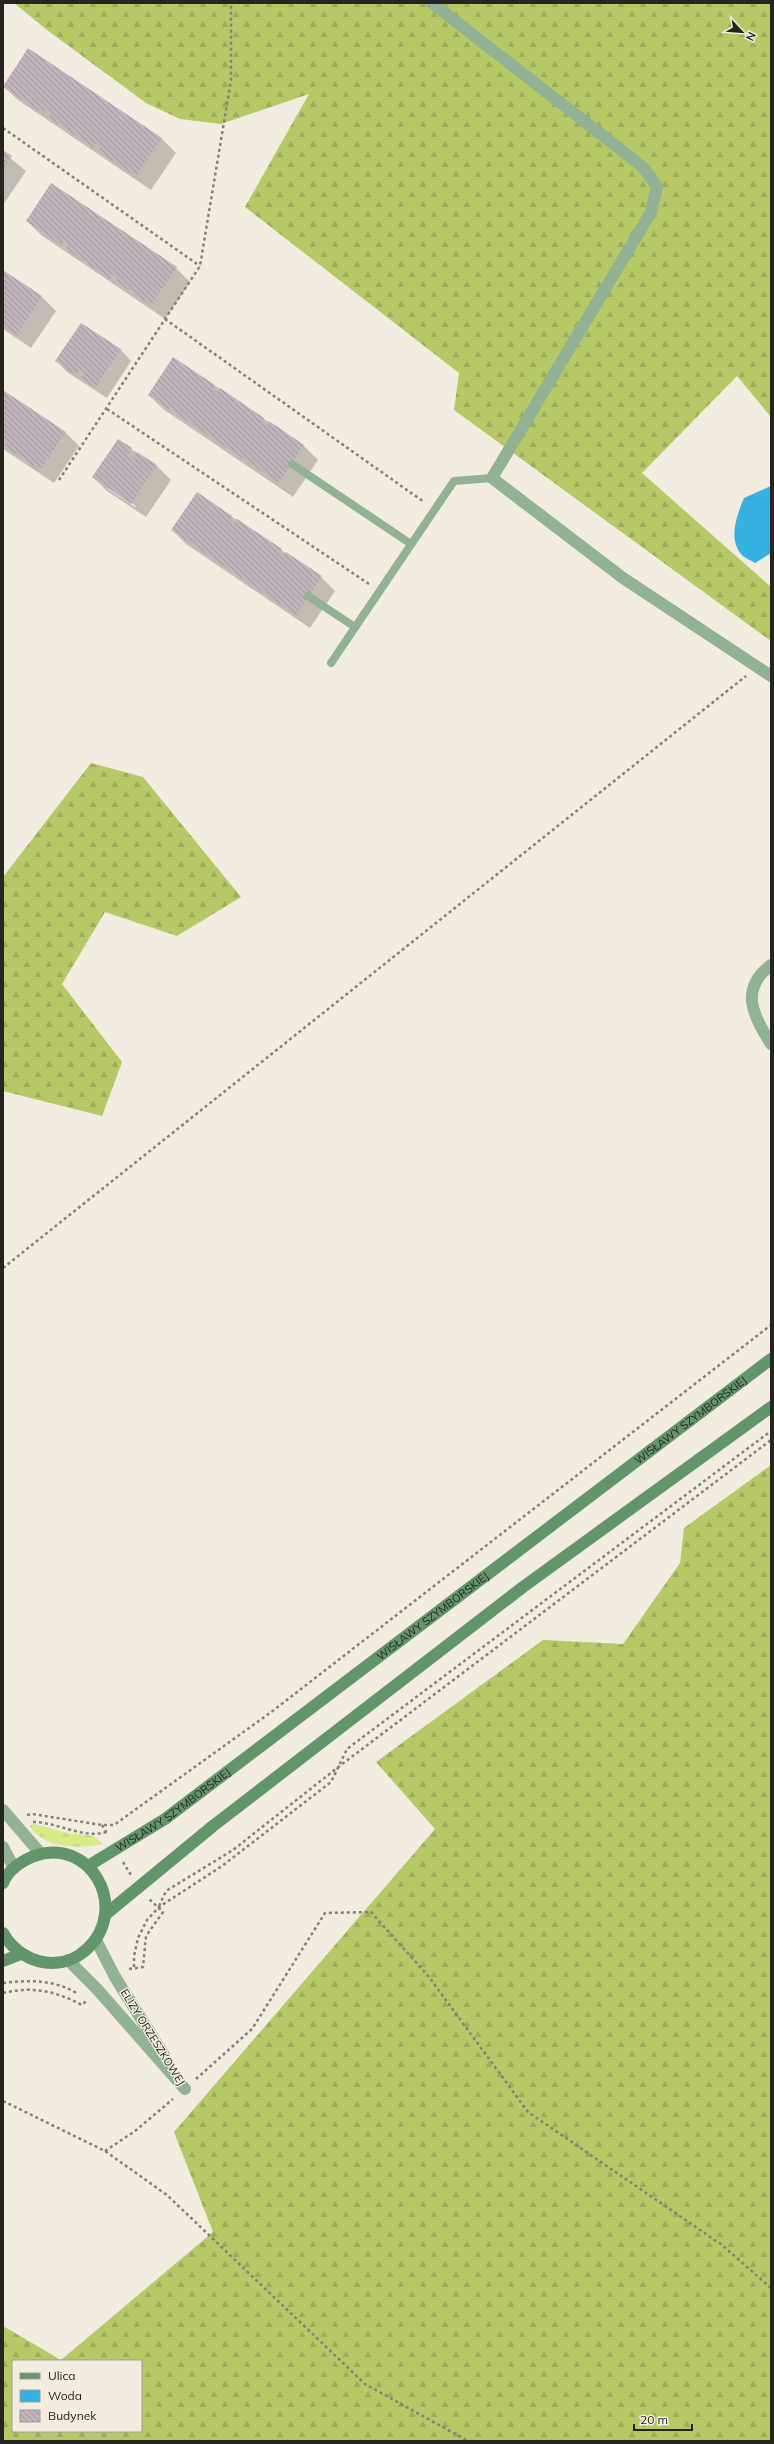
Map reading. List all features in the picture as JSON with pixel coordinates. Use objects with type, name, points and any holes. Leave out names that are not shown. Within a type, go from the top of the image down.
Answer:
[{"type":"main road","name":"WISŁAWY SZYMBORSKIEJ","points":[[88,1866],[165,1819],[771,1359]]},
{"type":"main road","points":[[106,1914],[213,1826],[523,1587],[771,1407]]},
{"type":"main road","points":[[3,1883],[14,1868],[26,1859],[41,1854],[58,1853],[74,1857],[88,1866],[103,1888],[106,1914],[103,1928],[96,1940],[84,1952],[68,1960],[52,1963],[42,1962],[21,1954],[13,1947],[3,1933]]},
{"type":"main road","points":[[3,1961],[21,1954]]},
{"type":"street","points":[[432,3],[643,167],[657,187],[651,212],[492,478],[623,578],[771,676]]},
{"type":"street","points":[[771,965],[761,972],[751,994],[756,1021],[771,1044]]},
{"type":"street","points":[[3,1810],[41,1854]]},
{"type":"street","points":[[3,1847],[14,1868]]},
{"type":"street","name":"ELIZY ORZESZKOWEJ","points":[[96,1940],[115,1977],[185,2089]]},
{"type":"street","name":"ELIZY ORZESZKOWEJ","points":[[68,1960],[98,1989],[185,2089]]},
{"type":"lane","points":[[292,464],[411,544]]},
{"type":"lane","points":[[331,663],[454,481],[492,478]]},
{"type":"lane","points":[[308,596],[355,627]]},
{"type":"path","points":[[59,480],[200,266],[231,80],[231,3]]},
{"type":"path","points":[[3,128],[200,266]]},
{"type":"path","points":[[165,319],[435,509]]},
{"type":"path","points":[[107,408],[379,591]]},
{"type":"path","points":[[3,1268],[758,667]]},
{"type":"path","points":[[22,1817],[32,1814],[102,1825],[114,1825],[270,1713],[771,1325]]},
{"type":"path","points":[[146,1897],[159,1907],[163,1912],[146,1936],[143,1967],[134,1967],[134,1956],[138,1938],[147,1920],[159,1907],[222,1866],[331,1782],[348,1749],[771,1431]]},
{"type":"path","points":[[159,1907],[166,1891],[233,1850],[337,1768],[771,1440]]},
{"type":"path","points":[[30,1822],[72,1831],[100,1834],[107,1832]]},
{"type":"path","points":[[102,1825],[107,1832],[110,1841]]},
{"type":"path","points":[[121,1859],[133,1878]]},
{"type":"path","points":[[105,2151],[135,2131],[252,2029],[325,1913],[372,1912],[429,1977],[528,2112],[722,2245],[771,2288]]},
{"type":"path","points":[[3,1983],[25,1980],[60,1985],[87,1999],[82,2005],[60,1994],[42,1989],[20,1989],[3,1993]]},
{"type":"path","points":[[3,2101],[105,2151],[167,2194],[365,2384],[468,2441]]},
{"type":"green space","points":[[14,3],[771,3],[771,417],[737,376],[642,473],[771,587],[771,641],[454,410],[459,373],[245,207],[309,94],[221,124],[180,119],[146,103],[47,30]]},
{"type":"green space","points":[[91,763],[143,777],[241,897],[177,936],[105,912],[62,984],[122,1062],[102,1116],[3,1091],[3,877]]},
{"type":"green space","points":[[771,1465],[771,2441],[3,2441],[3,2326],[61,2360],[213,2232],[174,2132],[435,1829],[376,1762],[543,1640],[623,1644],[680,1563],[684,1528]]},
{"type":"green space","points":[[34,1824],[68,1833],[94,1836],[103,1844],[82,1847],[62,1846],[36,1834],[29,1826]]},
{"type":"water","points":[[771,486],[771,553],[755,563],[742,555],[737,548],[734,534],[735,526],[744,498]]},
{"type":"building","points":[[28,48],[162,138],[136,176],[98,151],[101,146],[96,143],[93,147],[48,117],[51,113],[46,110],[44,114],[3,87]]},
{"type":"building","points":[[3,150],[12,156],[3,170]]},
{"type":"building","points":[[51,183],[177,267],[151,305],[115,281],[118,278],[113,275],[110,279],[66,249],[68,245],[64,241],[61,245],[26,221]]},
{"type":"building","points":[[3,270],[42,296],[17,335],[3,326]]},
{"type":"building","points":[[81,323],[121,349],[95,388],[81,378],[85,373],[80,369],[76,375],[55,361]]},
{"type":"building","points":[[173,357],[215,385],[213,389],[217,392],[220,388],[264,418],[262,422],[267,425],[269,421],[304,445],[279,483],[148,395]]},
{"type":"building","points":[[3,390],[66,432],[40,470],[4,446],[7,442],[3,440]]},
{"type":"building","points":[[118,439],[132,448],[129,454],[133,457],[137,452],[157,465],[131,504],[92,477]]},
{"type":"building","points":[[197,492],[232,516],[230,520],[234,523],[237,519],[282,549],[279,553],[283,556],[286,552],[322,576],[296,615],[171,530]]}]
